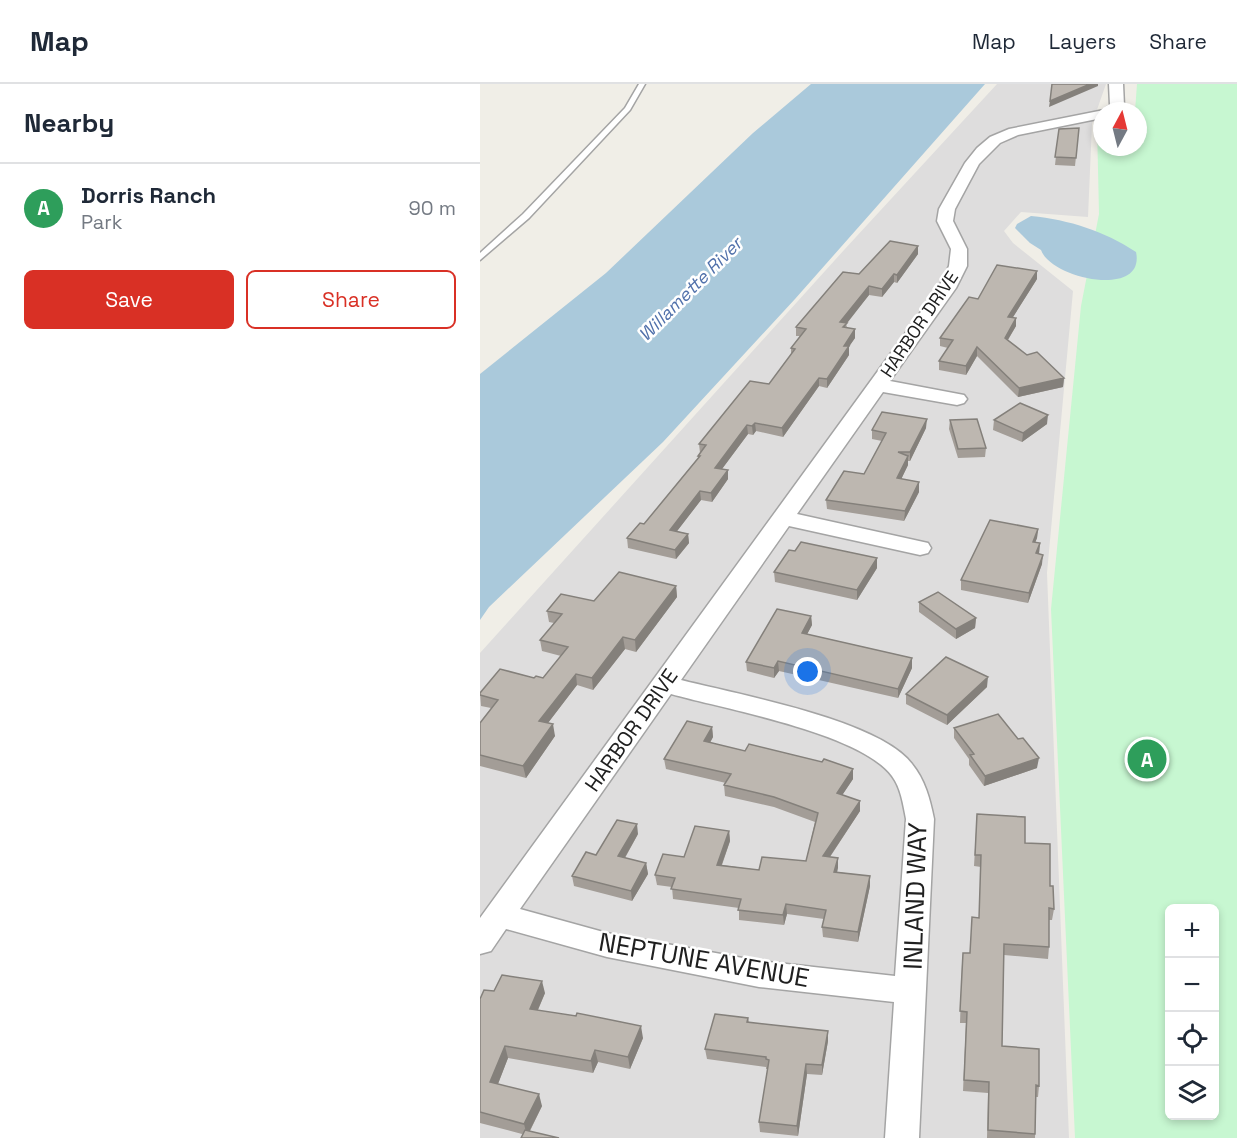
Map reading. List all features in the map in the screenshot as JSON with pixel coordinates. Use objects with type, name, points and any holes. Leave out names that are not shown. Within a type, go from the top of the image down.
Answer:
[{"type":"street","points":[[1116,84],[1117,102]]},
{"type":"street","name":"HARBOR DRIVE","points":[[480,942],[947,288],[958,266],[958,249],[945,221],[947,209],[972,163],[995,140],[1014,132],[1093,116]]},
{"type":"street","name":"HARBOR DRIVE","points":[[878,385],[957,399]]},
{"type":"street","points":[[783,518],[920,548]]},
{"type":"street","name":"INLAND WAY","points":[[664,684],[835,729],[872,745],[902,770],[915,794],[920,819],[902,1138]]},
{"type":"street","name":"NEPTUNE AVENUE","points":[[500,915],[607,945],[759,974],[911,991]]},
{"type":"lane","points":[[480,257],[526,216],[628,109],[642,84]]},
{"type":"shaded area","points":[[997,84],[1106,84],[1100,102],[1093,102],[1088,217],[1021,212],[1004,231],[1013,243],[1073,291],[1047,573],[1069,1138],[480,1138],[480,653]]},
{"type":"green space","points":[[1137,84],[1237,84],[1237,1138],[1075,1138],[1051,609],[1081,306],[1099,214],[1098,156],[1147,156],[1147,102],[1136,102]]},
{"type":"water","name":"Willamette River","points":[[811,84],[985,84],[795,299],[663,442],[489,607],[480,620],[480,374],[606,273],[753,133]]},
{"type":"water","points":[[1031,216],[1059,220],[1112,238],[1136,252],[1135,267],[1127,276],[1113,280],[1096,280],[1061,269],[1048,260],[1041,250],[1015,228],[1017,224]]},
{"type":"building","points":[[1052,84],[1090,84],[1050,101]]},
{"type":"building","points":[[1079,128],[1076,158],[1055,157],[1059,129]]},
{"type":"building","points":[[890,241],[918,246],[897,275],[894,274],[882,289],[869,286],[840,322],[847,323],[843,327],[855,329],[844,346],[849,346],[827,379],[819,378],[782,428],[755,423],[752,426],[747,425],[715,468],[728,470],[711,493],[700,491],[670,530],[688,534],[675,550],[627,538],[640,523],[644,524],[700,456],[698,456],[706,445],[699,444],[750,381],[769,384],[795,349],[791,348],[806,329],[796,327],[843,272],[859,274]]},
{"type":"building","points":[[997,265],[1037,271],[1008,317],[1016,318],[1005,338],[1027,355],[1037,352],[1064,378],[1019,388],[977,347],[966,366],[939,361],[953,340],[940,338],[969,297],[978,299]]},
{"type":"building","points":[[1020,403],[1048,415],[1023,433],[994,420]]},
{"type":"building","points":[[882,412],[927,419],[910,452],[898,452],[908,456],[897,478],[919,482],[905,511],[826,500],[844,471],[864,474],[886,433],[872,430]]},
{"type":"building","points":[[977,419],[986,448],[958,449],[950,420]]},
{"type":"building","points":[[990,520],[1038,529],[1033,542],[1040,543],[1036,553],[1043,555],[1029,593],[961,580]]},
{"type":"building","points":[[801,542],[877,558],[857,590],[774,572],[789,550],[795,551]]},
{"type":"building","points":[[619,572],[676,586],[635,640],[623,637],[592,678],[576,674],[539,721],[553,724],[523,766],[480,755],[480,723],[498,700],[480,695],[480,693],[500,669],[534,678],[536,676],[543,678],[568,647],[540,640],[562,614],[547,611],[561,594],[594,601]]},
{"type":"building","points":[[938,592],[976,618],[956,629],[919,602]]},
{"type":"building","points":[[777,609],[811,616],[802,633],[912,658],[898,689],[778,661],[774,668],[746,662]]},
{"type":"building","points":[[946,657],[988,677],[947,715],[906,694]]},
{"type":"building","points":[[998,714],[1018,739],[1023,738],[1039,758],[985,776],[970,755],[974,754],[954,728]]},
{"type":"building","points":[[687,721],[712,727],[704,741],[745,751],[749,744],[822,762],[824,759],[853,769],[837,793],[860,801],[823,856],[838,858],[834,872],[870,876],[858,932],[822,927],[826,910],[786,904],[783,915],[738,910],[741,899],[671,889],[675,878],[655,875],[663,854],[684,857],[695,826],[729,831],[717,865],[759,870],[762,857],[806,861],[818,813],[774,797],[724,785],[731,774],[664,759]]},
{"type":"building","points":[[977,814],[1025,817],[1025,843],[1050,844],[1050,886],[1053,886],[1054,909],[1049,908],[1049,947],[1004,944],[1002,1046],[1039,1049],[1035,1134],[988,1130],[989,1082],[964,1080],[967,1012],[960,1011],[963,953],[970,953],[972,917],[979,918],[981,855],[975,855]]},
{"type":"building","points":[[617,820],[637,824],[618,856],[646,863],[631,891],[572,876],[586,852],[596,855]]},
{"type":"building","points":[[502,975],[542,981],[530,1009],[576,1016],[577,1013],[641,1026],[628,1057],[595,1050],[591,1061],[505,1046],[490,1082],[539,1094],[524,1124],[480,1112],[480,999],[484,990],[494,991]]},
{"type":"building","points":[[715,1014],[748,1018],[747,1022],[828,1031],[822,1065],[806,1064],[797,1126],[759,1122],[769,1060],[766,1057],[705,1049]]},
{"type":"building","points":[[525,1130],[559,1138],[521,1138]]},
{"type":"place","name":"Dorris Ranch","points":[[1147,759]]}]
